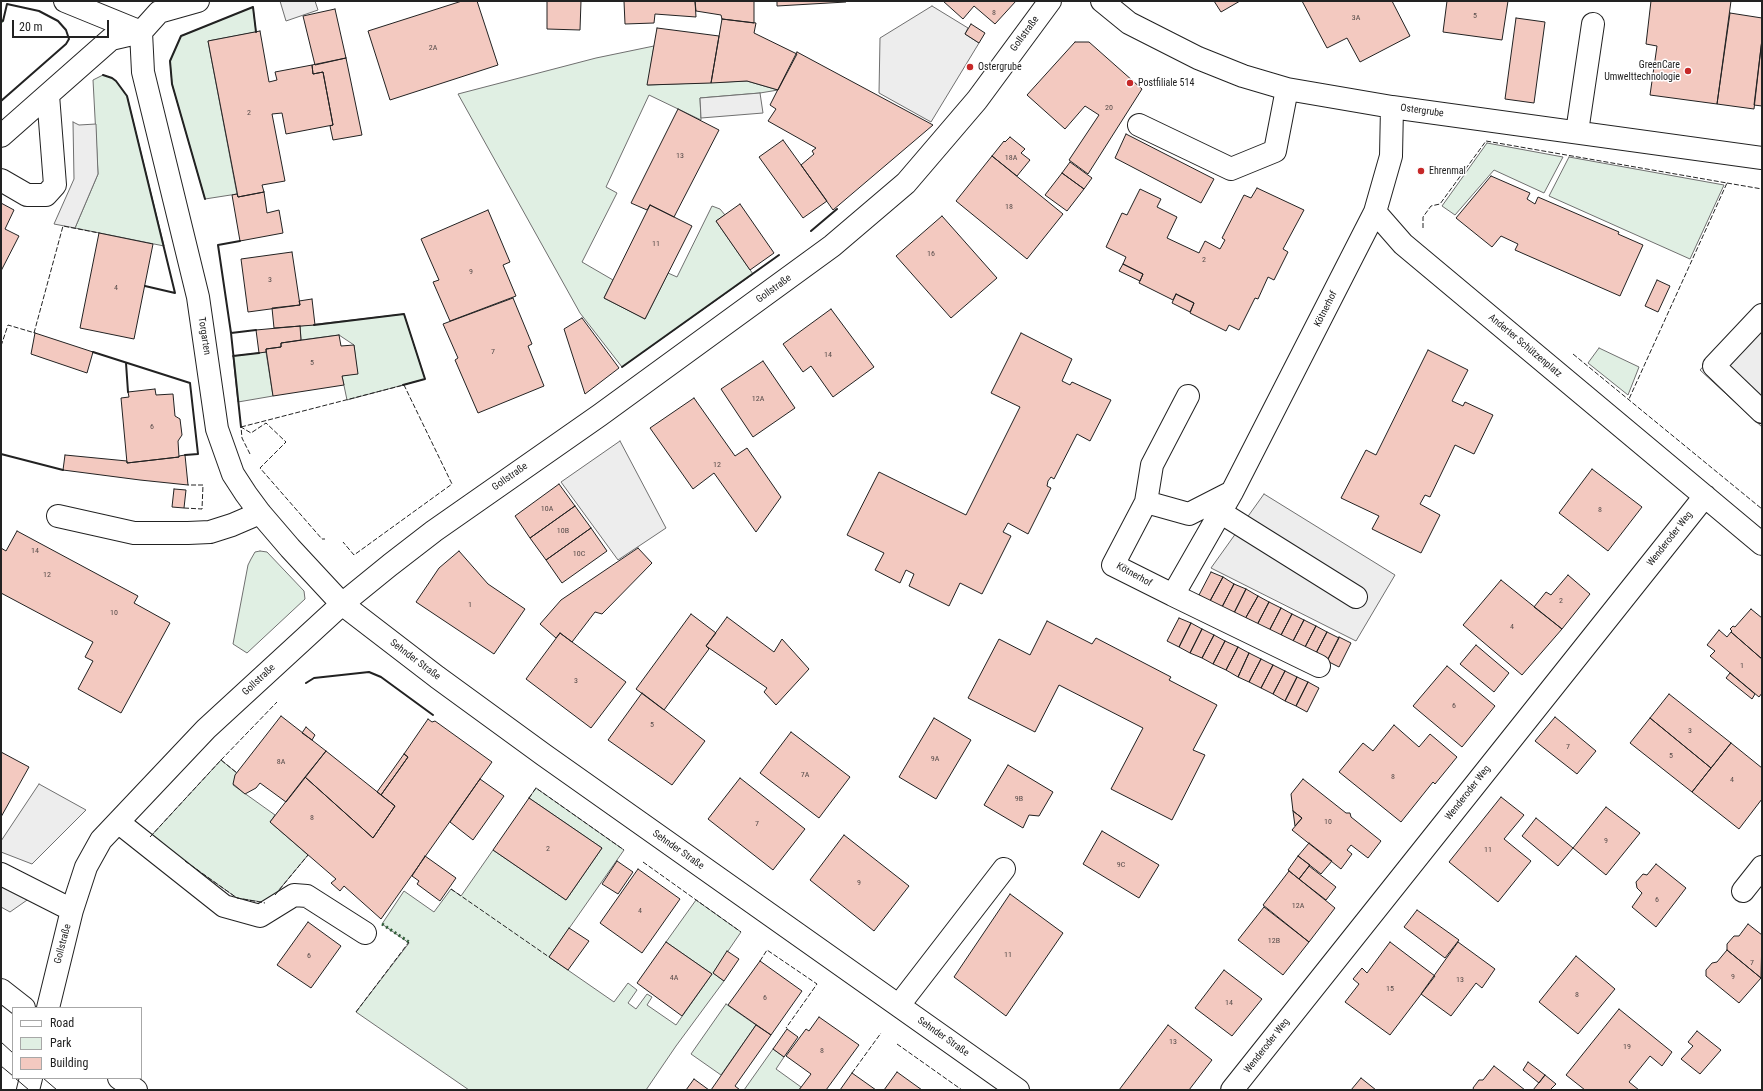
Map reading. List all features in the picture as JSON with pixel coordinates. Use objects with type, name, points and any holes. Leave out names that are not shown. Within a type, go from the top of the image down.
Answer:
[{"type":"street","points":[[64,1],[141,32]]},
{"type":"street","points":[[1,136],[111,39],[141,32],[159,12],[198,1]]},
{"type":"street","name":"Gollstraße","points":[[48,1007],[72,910],[86,867],[101,840],[206,729],[342,604],[434,531],[600,415],[827,250],[895,193],[906,183],[977,100],[1050,1]]},
{"type":"street","name":"Ostergrube","points":[[1102,1],[1129,23],[1198,58],[1243,76],[1287,89],[1392,107],[1762,158]]},
{"type":"street","points":[[1577,132],[1593,24]]},
{"type":"street","name":"Torgarten","points":[[141,32],[143,72],[198,297],[218,429],[233,474],[260,513],[342,604]]},
{"type":"street","points":[[1139,125],[1231,169],[1275,151],[1287,89]]},
{"type":"street","points":[[1,180],[27,196],[46,195],[56,185],[48,95]]},
{"type":"street","points":[[1375,212],[1391,156],[1392,107]]},
{"type":"street","name":"Kötnerhof","points":[[1146,502],[1113,565],[1173,595],[1232,492],[1375,212]]},
{"type":"street","name":"Anderter Schützenplatz","points":[[1375,212],[1403,244],[1762,544]]},
{"type":"street","points":[[1762,315],[1714,366],[1762,412]]},
{"type":"street","points":[[1188,396],[1152,465],[1146,502],[1189,514],[1232,492]]},
{"type":"street","name":"Wenderoder Weg","points":[[1232,1090],[1705,496]]},
{"type":"street","points":[[1220,512],[1356,597]]},
{"type":"street","points":[[58,516],[134,532],[188,533],[210,532],[232,525],[260,513]]},
{"type":"street","points":[[1173,595],[1319,666]]},
{"type":"street","name":"Sehnder Straße","points":[[342,604],[437,677],[544,755],[1018,1090]]},
{"type":"street","points":[[118,822],[224,906],[260,916],[294,895],[307,896],[365,933]]},
{"type":"street","points":[[1743,891],[1762,867]]},
{"type":"street","points":[[899,1005],[1004,870]]},
{"type":"street","points":[[1,874],[72,910]]},
{"type":"street","points":[[1,990],[23,1007]]},
{"type":"street","points":[[28,1090],[31,1079]]},
{"type":"street","points":[[120,1079],[136,1090]]},
{"type":"green space","points":[[253,7],[256,32],[208,41],[237,194],[205,199],[172,84],[170,61],[181,36]]},
{"type":"green space","points":[[654,46],[648,85],[747,81],[778,90],[700,98],[701,120],[649,95],[606,187],[617,193],[582,262],[613,280],[604,298],[645,319],[668,273],[677,277],[712,206],[720,209],[725,215],[716,221],[753,274],[622,367],[580,313],[458,94],[596,58]]},
{"type":"green space","points":[[103,75],[116,81],[127,96],[164,246],[75,228],[98,174],[93,80]]},
{"type":"green space","points":[[1487,143],[1563,157],[1544,193],[1494,170],[1455,215],[1442,206]]},
{"type":"green space","points":[[1569,157],[1724,185],[1690,259],[1549,196]]},
{"type":"green space","points":[[404,314],[425,379],[347,400],[342,376],[357,373],[354,345],[339,335],[301,340],[300,326]]},
{"type":"green space","points":[[1599,348],[1639,367],[1628,395],[1588,363]]},
{"type":"green space","points":[[266,352],[273,396],[238,402],[233,356]]},
{"type":"green space","points":[[255,552],[267,552],[304,591],[305,599],[247,653],[233,644],[248,565]]},
{"type":"green space","points":[[221,760],[237,773],[233,785],[275,815],[270,822],[308,855],[268,903],[237,898],[150,837]]},
{"type":"green space","points":[[536,788],[624,850],[549,957],[614,1002],[628,983],[637,990],[628,1003],[636,1009],[647,994],[652,997],[647,1005],[676,1025],[712,974],[666,942],[696,900],[741,932],[713,973],[724,981],[676,1046],[646,1090],[469,1090],[356,1012],[409,943],[382,924],[404,891],[434,912],[451,889],[461,896],[493,850],[566,900],[602,848],[529,798]]},
{"type":"green space","points":[[726,1004],[756,1025],[721,1075],[691,1054]]},
{"type":"green space","points":[[773,1049],[784,1057],[776,1069],[801,1087],[799,1090],[744,1090]]},
{"type":"shaded area","points":[[280,1],[315,1],[318,10],[286,21]]},
{"type":"shaded area","points":[[932,6],[968,28],[965,34],[979,43],[931,122],[879,93],[880,38]]},
{"type":"shaded area","points":[[760,93],[763,113],[701,118],[700,98]]},
{"type":"shaded area","points":[[73,122],[79,125],[96,124],[98,174],[75,228],[54,224],[74,179]]},
{"type":"shaded area","points":[[1762,302],[1762,427],[1700,370]]},
{"type":"shaded area","points":[[620,441],[666,528],[618,560],[561,482]]},
{"type":"shaded area","points":[[1264,494],[1395,575],[1356,641],[1211,568]]},
{"type":"shaded area","points":[[39,784],[86,810],[32,864],[1,852],[1,841]]},
{"type":"shaded area","points":[[1,883],[30,898],[10,912],[1,907]]},
{"type":"building","points":[[462,1],[477,1],[498,65],[390,100],[368,31]]},
{"type":"building","points":[[547,1],[581,1],[580,30],[547,29]]},
{"type":"building","points":[[624,1],[695,1],[696,17],[655,14],[654,23],[625,24]]},
{"type":"building","points":[[695,1],[754,1],[754,23],[722,19],[721,15],[696,11]]},
{"type":"building","points":[[777,1],[846,1],[846,2],[777,6]]},
{"type":"building","points":[[943,1],[1016,1],[995,24],[974,6],[963,19]]},
{"type":"building","points":[[1214,1],[1240,1],[1221,12]]},
{"type":"building","points":[[1302,1],[1392,1],[1410,36],[1360,62],[1347,38],[1327,48]]},
{"type":"building","points":[[1447,1],[1508,1],[1502,40],[1443,32]]},
{"type":"building","name":"GreenCare Umwelttechnologie","points":[[1651,1],[1731,1],[1717,104],[1650,95],[1657,46],[1646,44]]},
{"type":"building","points":[[335,9],[346,58],[315,65],[303,16]]},
{"type":"building","points":[[1730,13],[1762,18],[1762,39],[1754,109],[1717,104]]},
{"type":"building","points":[[1516,18],[1545,22],[1534,103],[1505,99]]},
{"type":"building","points":[[722,19],[756,23],[754,33],[797,54],[778,90],[747,81],[711,83]]},
{"type":"building","points":[[971,24],[985,33],[979,43],[965,34]]},
{"type":"building","points":[[657,28],[719,36],[711,83],[647,85]]},
{"type":"building","points":[[260,31],[269,82],[277,80],[275,72],[312,65],[313,74],[323,72],[333,125],[286,134],[282,113],[272,114],[285,181],[262,185],[264,192],[238,197],[208,41]]},
{"type":"building","points":[[1762,39],[1762,106],[1754,105]]},
{"type":"building","points":[[1075,42],[1089,42],[1142,89],[1088,174],[1069,160],[1099,115],[1085,106],[1065,129],[1027,95]]},
{"type":"building","points":[[797,52],[933,125],[833,210],[801,165],[814,154],[812,151],[816,148],[768,121],[776,109],[770,105]]},
{"type":"building","points":[[346,58],[362,135],[333,140],[330,126],[333,125],[323,72],[313,74],[312,65]]},
{"type":"building","points":[[678,109],[719,130],[674,217],[650,205],[647,210],[631,203]]},
{"type":"building","points":[[1126,134],[1214,179],[1201,203],[1115,158]]},
{"type":"building","points":[[1010,137],[1025,149],[1021,153],[1030,160],[1017,176],[992,156],[1004,141],[1005,142]]},
{"type":"building","points":[[783,140],[827,201],[803,218],[759,157]]},
{"type":"building","points":[[992,156],[1063,214],[1027,259],[956,201]]},
{"type":"building","points":[[1070,162],[1092,178],[1084,189],[1062,173]]},
{"type":"building","points":[[1062,173],[1084,189],[1067,211],[1045,195]]},
{"type":"building","points":[[1491,176],[1530,193],[1527,199],[1535,204],[1538,197],[1619,232],[1618,234],[1643,245],[1620,296],[1515,250],[1518,244],[1501,236],[1492,247],[1456,218]]},
{"type":"building","points":[[1257,188],[1304,210],[1283,249],[1288,252],[1274,280],[1268,277],[1258,299],[1255,298],[1239,330],[1229,325],[1226,331],[1190,313],[1194,303],[1176,294],[1173,300],[1139,283],[1143,274],[1123,264],[1126,257],[1106,247],[1122,213],[1127,215],[1140,189],[1161,199],[1157,207],[1177,217],[1167,238],[1199,253],[1205,241],[1220,249],[1225,240],[1222,238],[1244,195],[1251,198]]},
{"type":"building","points":[[264,192],[267,213],[279,210],[283,233],[240,241],[232,195],[237,194],[238,197]]},
{"type":"building","points":[[1,203],[14,210],[5,229],[19,236],[1,271]]},
{"type":"building","points":[[740,204],[774,253],[750,270],[716,221]]},
{"type":"building","points":[[650,205],[692,226],[645,319],[604,298]]},
{"type":"building","points":[[488,210],[510,262],[503,265],[516,296],[450,321],[433,282],[439,280],[421,239]]},
{"type":"building","points":[[942,216],[997,278],[951,318],[896,256]]},
{"type":"building","points":[[99,233],[153,244],[134,339],[80,328]]},
{"type":"building","points":[[292,252],[300,305],[248,312],[241,259]]},
{"type":"building","points":[[1123,264],[1143,274],[1140,281],[1119,271]]},
{"type":"building","points":[[1657,280],[1670,286],[1658,312],[1645,306]]},
{"type":"building","points":[[1176,294],[1194,303],[1190,312],[1172,303]]},
{"type":"building","points":[[513,298],[532,344],[528,346],[544,386],[478,413],[455,360],[458,358],[443,324]]},
{"type":"building","points":[[312,299],[315,325],[274,328],[272,308],[300,305],[299,301]]},
{"type":"building","points":[[831,309],[874,367],[833,397],[811,366],[803,372],[783,344]]},
{"type":"building","points":[[582,318],[619,368],[585,394],[564,329]]},
{"type":"building","points":[[300,326],[301,340],[281,343],[281,347],[266,349],[266,352],[259,353],[256,330]]},
{"type":"building","points":[[35,333],[93,352],[87,373],[31,354]]},
{"type":"building","points":[[1021,333],[1072,359],[1062,381],[1070,385],[1072,382],[1111,400],[1090,441],[1077,434],[1054,479],[1051,477],[1048,481],[1047,486],[1051,488],[1028,534],[1008,523],[1003,532],[1011,536],[982,594],[960,583],[949,606],[909,586],[914,574],[906,570],[900,583],[875,570],[884,553],[847,535],[879,472],[966,515],[1020,407],[991,393]]},
{"type":"building","points":[[339,335],[341,346],[354,345],[358,374],[342,376],[344,385],[273,396],[266,349],[281,347],[281,343]]},
{"type":"building","points":[[1428,350],[1468,370],[1452,401],[1463,406],[1465,402],[1493,415],[1474,454],[1455,445],[1430,497],[1425,495],[1420,504],[1440,515],[1421,553],[1372,529],[1379,516],[1341,498],[1366,450],[1376,455]]},
{"type":"building","points":[[763,361],[795,408],[753,437],[721,389]]},
{"type":"building","points":[[155,389],[156,395],[173,394],[175,416],[180,419],[182,435],[178,441],[179,457],[127,463],[121,398],[129,397],[128,392]]},
{"type":"building","points":[[694,398],[735,456],[747,448],[781,497],[756,532],[714,473],[693,489],[650,428]]},
{"type":"building","points":[[65,455],[127,461],[127,463],[185,455],[188,485],[63,470]]},
{"type":"building","points":[[1592,469],[1642,507],[1608,551],[1559,513]]},
{"type":"building","points":[[559,484],[575,506],[530,538],[515,516]]},
{"type":"building","points":[[174,489],[186,490],[184,508],[172,507]]},
{"type":"building","points":[[575,506],[591,528],[546,560],[530,538]]},
{"type":"building","points":[[591,528],[607,551],[562,583],[546,560]]},
{"type":"building","points":[[17,531],[138,596],[134,603],[170,623],[121,713],[78,689],[93,661],[85,657],[93,642],[1,593],[1,548],[6,551]]},
{"type":"building","points":[[638,548],[652,563],[602,614],[595,612],[572,642],[560,633],[556,638],[540,624],[561,600]]},
{"type":"building","points":[[459,551],[488,584],[525,609],[494,654],[416,602],[439,568]]},
{"type":"building","points":[[1211,572],[1223,577],[1210,601],[1199,595]]},
{"type":"building","points":[[1568,575],[1590,594],[1562,629],[1534,607],[1546,592],[1551,595]]},
{"type":"building","points":[[1223,577],[1234,584],[1222,607],[1210,601]]},
{"type":"building","points":[[1501,580],[1562,629],[1522,675],[1463,625]]},
{"type":"building","points":[[1234,584],[1246,589],[1234,613],[1222,607]]},
{"type":"building","points":[[1246,589],[1258,596],[1245,619],[1234,613]]},
{"type":"building","points":[[1258,596],[1269,602],[1257,625],[1245,619]]},
{"type":"building","points":[[1269,602],[1281,608],[1269,631],[1257,625]]},
{"type":"building","points":[[1281,608],[1292,614],[1280,637],[1269,631]]},
{"type":"building","points":[[1751,609],[1762,618],[1762,659],[1731,632],[1732,631],[1730,629],[1733,626],[1735,627]]},
{"type":"building","points":[[691,614],[716,633],[706,646],[709,649],[664,710],[636,689]]},
{"type":"building","points":[[1292,614],[1304,620],[1292,643],[1280,637]]},
{"type":"building","points":[[727,617],[774,652],[782,639],[809,669],[776,705],[764,692],[767,688],[706,646]]},
{"type":"building","points":[[1179,618],[1191,623],[1179,647],[1167,641]]},
{"type":"building","points":[[1304,620],[1316,626],[1304,649],[1292,643]]},
{"type":"building","points":[[1047,621],[1092,644],[1096,638],[1171,677],[1169,680],[1217,705],[1193,750],[1205,755],[1172,820],[1111,789],[1143,728],[1059,685],[1035,732],[968,698],[999,639],[1030,655]]},
{"type":"building","points":[[1191,623],[1202,629],[1190,653],[1179,647]]},
{"type":"building","points":[[1316,626],[1327,632],[1315,655],[1304,649]]},
{"type":"building","points":[[1202,629],[1214,635],[1202,658],[1190,653]]},
{"type":"building","points":[[1719,630],[1727,637],[1731,632],[1762,659],[1762,693],[1759,697],[1710,656],[1715,651],[1707,645]]},
{"type":"building","points":[[1327,632],[1339,638],[1327,661],[1315,655]]},
{"type":"building","points":[[560,633],[626,682],[591,728],[526,679]]},
{"type":"building","points":[[1214,635],[1225,641],[1213,664],[1202,658]]},
{"type":"building","points":[[1339,637],[1351,643],[1339,667],[1327,661]]},
{"type":"building","points":[[1225,641],[1238,647],[1226,670],[1213,664]]},
{"type":"building","points":[[1476,645],[1509,673],[1494,692],[1460,664]]},
{"type":"building","points":[[1238,647],[1249,653],[1238,677],[1226,670]]},
{"type":"building","points":[[1249,653],[1261,659],[1249,682],[1238,677]]},
{"type":"building","points":[[1261,659],[1273,665],[1261,688],[1249,682]]},
{"type":"building","points":[[1273,665],[1285,671],[1273,694],[1261,688]]},
{"type":"building","points":[[1447,666],[1495,706],[1462,747],[1413,706]]},
{"type":"building","points":[[1285,671],[1297,677],[1285,701],[1273,694]]},
{"type":"building","points":[[1730,673],[1755,694],[1752,699],[1726,678]]},
{"type":"building","points":[[1297,677],[1308,682],[1296,706],[1285,701]]},
{"type":"building","points":[[1308,682],[1319,688],[1307,712],[1296,706]]},
{"type":"building","points":[[642,693],[705,741],[672,785],[608,740]]},
{"type":"building","points":[[1669,694],[1731,743],[1711,768],[1650,718]]},
{"type":"building","points":[[281,716],[326,751],[286,802],[260,783],[256,788],[245,794],[233,784],[235,775]]},
{"type":"building","points":[[1555,717],[1596,751],[1577,774],[1535,741]]},
{"type":"building","points":[[934,718],[971,740],[936,799],[899,777]]},
{"type":"building","points":[[1650,718],[1711,768],[1692,792],[1630,743]]},
{"type":"building","points":[[428,719],[432,722],[435,721],[492,762],[381,919],[344,886],[340,891],[331,883],[336,879],[270,822],[305,777],[373,838],[395,806],[381,795],[408,757],[404,754]]},
{"type":"building","points":[[1394,725],[1419,747],[1430,734],[1457,757],[1435,784],[1433,782],[1401,822],[1339,772],[1363,743],[1373,751]]},
{"type":"building","points":[[306,727],[315,735],[312,740],[302,733]]},
{"type":"building","points":[[791,732],[850,777],[819,818],[760,773]]},
{"type":"building","points":[[1731,743],[1762,768],[1762,799],[1739,829],[1692,792]]},
{"type":"building","points":[[326,751],[395,806],[373,838],[305,777]]},
{"type":"building","points":[[1,752],[29,767],[1,817]]},
{"type":"building","points":[[404,754],[408,757],[381,795],[377,792]]},
{"type":"building","points":[[1008,765],[1053,792],[1039,816],[1029,815],[1023,828],[984,805]]},
{"type":"building","points":[[740,778],[805,829],[773,870],[708,819]]},
{"type":"building","points":[[480,779],[504,796],[473,840],[450,822]]},
{"type":"building","points":[[1303,779],[1346,813],[1350,813],[1351,817],[1381,841],[1368,858],[1351,845],[1347,850],[1352,854],[1341,869],[1292,830],[1302,818],[1293,811],[1291,794]]},
{"type":"building","points":[[1501,797],[1524,815],[1504,839],[1531,861],[1498,902],[1449,862]]},
{"type":"building","points":[[529,798],[602,848],[566,900],[493,850]]},
{"type":"building","points":[[1606,807],[1640,833],[1606,875],[1573,848]]},
{"type":"building","points":[[1293,811],[1302,818],[1295,826]]},
{"type":"building","points":[[1536,818],[1573,848],[1558,866],[1522,836]]},
{"type":"building","points":[[1102,831],[1159,865],[1139,898],[1083,864]]},
{"type":"building","points":[[844,835],[909,886],[874,931],[810,880]]},
{"type":"building","points":[[1309,843],[1332,861],[1321,874],[1298,856]]},
{"type":"building","points":[[425,856],[456,878],[440,901],[417,884],[419,881],[412,876]]},
{"type":"building","points":[[1298,856],[1310,865],[1299,879],[1288,870]]},
{"type":"building","points":[[617,861],[633,872],[618,894],[602,884]]},
{"type":"building","points":[[1656,864],[1686,888],[1656,927],[1632,907],[1642,893],[1637,888],[1636,882],[1643,874],[1647,875]]},
{"type":"building","points":[[1309,866],[1336,887],[1326,900],[1299,879]]},
{"type":"building","points":[[638,869],[680,899],[642,953],[600,923]]},
{"type":"building","points":[[1289,871],[1335,908],[1309,942],[1263,905]]},
{"type":"building","points":[[1010,894],[1063,933],[1006,1016],[954,977]]},
{"type":"building","points":[[1264,907],[1309,942],[1283,975],[1238,940]]},
{"type":"building","points":[[1417,910],[1459,940],[1445,958],[1404,927]]},
{"type":"building","points":[[308,922],[341,946],[311,988],[277,965]]},
{"type":"building","points":[[1748,924],[1762,935],[1761,978],[1727,950],[1727,944],[1734,936],[1739,936]]},
{"type":"building","points":[[569,928],[589,941],[568,970],[549,957]]},
{"type":"building","points":[[666,942],[712,974],[682,1016],[637,983]]},
{"type":"building","points":[[1390,942],[1435,976],[1390,1035],[1345,1002],[1359,984],[1353,979],[1362,968],[1367,973]]},
{"type":"building","points":[[1458,942],[1495,969],[1482,988],[1476,983],[1451,1016],[1421,994]]},
{"type":"building","points":[[1727,950],[1761,978],[1739,1003],[1706,976],[1706,970],[1712,963],[1717,962]]},
{"type":"building","points":[[727,951],[739,959],[724,981],[713,973]]},
{"type":"building","points":[[1576,956],[1615,989],[1578,1034],[1539,1002]]},
{"type":"building","points":[[760,961],[802,991],[771,1035],[728,1005]]},
{"type":"building","points":[[1224,970],[1262,999],[1232,1036],[1195,1008]]},
{"type":"building","points":[[1619,1009],[1672,1052],[1662,1066],[1650,1056],[1629,1082],[1639,1090],[1585,1090],[1566,1075]]},
{"type":"building","points":[[819,1017],[859,1045],[826,1090],[799,1090],[811,1074],[786,1056],[806,1029],[809,1031]]},
{"type":"building","points":[[756,1025],[771,1035],[735,1086],[740,1090],[711,1090]]},
{"type":"building","points":[[1168,1025],[1212,1060],[1189,1090],[1119,1090]]},
{"type":"building","points":[[787,1029],[798,1037],[784,1057],[773,1049]]},
{"type":"building","points":[[1697,1031],[1721,1050],[1700,1074],[1681,1059],[1693,1046],[1688,1042]]},
{"type":"building","points":[[1528,1062],[1545,1075],[1539,1083],[1523,1070]]},
{"type":"building","points":[[1494,1066],[1525,1090],[1474,1090],[1473,1088],[1479,1080],[1483,1080]]},
{"type":"building","points":[[897,1072],[922,1090],[884,1090]]},
{"type":"building","points":[[852,1073],[876,1090],[840,1090]]},
{"type":"building","points":[[1545,1075],[1556,1084],[1550,1090],[1533,1090]]},
{"type":"building","points":[[1361,1078],[1376,1090],[1351,1090]]},
{"type":"building","points":[[694,1079],[709,1090],[686,1090]]},
{"type":"tram line","points":[[1,1042],[12,1052]]},
{"type":"tram line","points":[[1,1066],[12,1075]]},
{"type":"tram line","points":[[16,1079],[29,1090]]},
{"type":"tram line","points":[[44,1079],[57,1090]]},
{"type":"hedge","points":[[382,924],[409,942]]},
{"type":"fence","points":[[1423,228],[1423,217],[1431,206],[1440,204],[1486,141],[1727,183],[1629,399]]},
{"type":"fence","points":[[1727,183],[1762,189]]},
{"type":"fence","points":[[34,333],[63,226],[99,233]]},
{"type":"fence","points":[[1,346],[8,325],[35,333]]},
{"type":"fence","points":[[1573,354],[1762,509]]},
{"type":"fence","points":[[241,427],[404,385],[452,484],[354,555],[343,542]]},
{"type":"fence","points":[[250,454],[242,438],[241,427],[251,433],[266,423],[286,442],[260,468],[322,539],[325,539]]},
{"type":"fence","points":[[184,508],[202,509],[203,485],[188,485]]},
{"type":"fence","points":[[221,760],[277,702]]},
{"type":"fence","points":[[150,837],[221,760],[237,773]]},
{"type":"fence","points":[[529,798],[536,788],[624,850]]},
{"type":"fence","points":[[275,895],[308,855]]},
{"type":"fence","points":[[185,861],[237,898],[265,903]]},
{"type":"fence","points":[[643,862],[741,932]]},
{"type":"fence","points":[[451,889],[549,957]]},
{"type":"fence","points":[[356,1012],[409,942]]},
{"type":"fence","points":[[760,961],[767,950],[817,984],[786,1028]]},
{"type":"fence","points":[[852,1073],[881,1033]]},
{"type":"fence","points":[[897,1044],[962,1090]]},
{"type":"wall","points":[[1,101],[66,44],[69,39],[66,30],[58,21],[39,11],[7,4],[3,21]]},
{"type":"wall","points":[[205,199],[172,84],[170,61],[181,36],[253,7],[256,32]]},
{"type":"wall","points":[[103,75],[116,81],[127,96],[175,293],[145,286]]},
{"type":"wall","points":[[811,231],[837,209]]},
{"type":"wall","points":[[231,333],[218,245],[240,241]]},
{"type":"wall","points":[[622,367],[779,255]]},
{"type":"wall","points":[[314,325],[404,314],[425,379],[403,385]]},
{"type":"wall","points":[[241,427],[231,333],[256,330]]},
{"type":"wall","points":[[93,352],[190,383],[198,454],[185,455]]},
{"type":"wall","points":[[233,356],[259,353]]},
{"type":"wall","points":[[126,363],[128,392]]},
{"type":"wall","points":[[1,454],[63,470]]},
{"type":"wall","points":[[306,683],[314,678],[369,672],[381,677],[433,715]]},
{"type":"place","name":"Ostergrube","points":[[970,67]]},
{"type":"place","name":"GreenCare Umwelttechnologie","points":[[1688,71]]},
{"type":"place","name":"Postfiliale 514","points":[[1130,83]]},
{"type":"place","name":"Ehrenmal","points":[[1421,171]]}]
